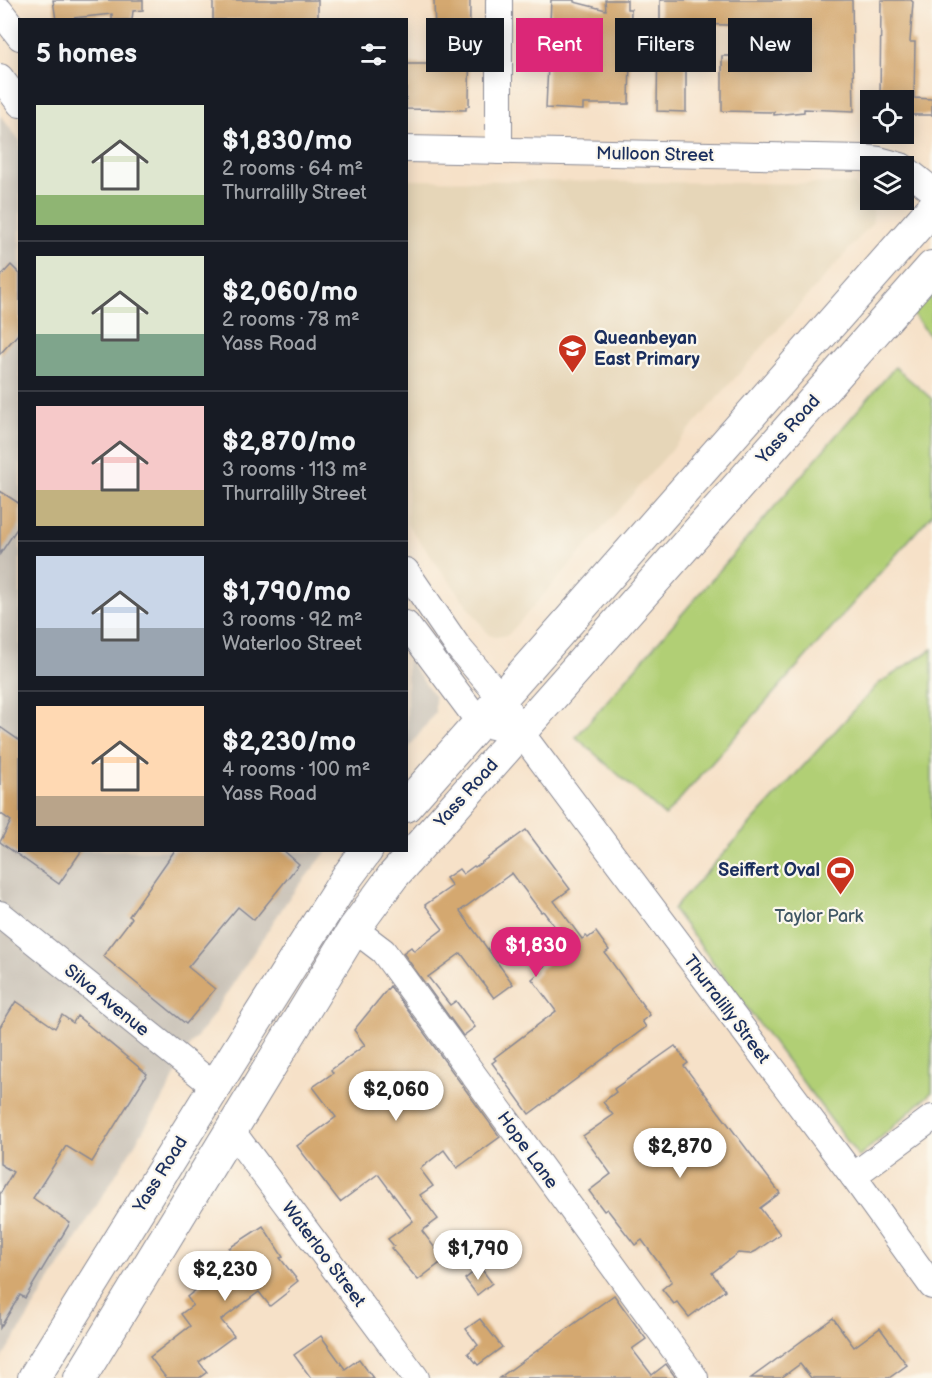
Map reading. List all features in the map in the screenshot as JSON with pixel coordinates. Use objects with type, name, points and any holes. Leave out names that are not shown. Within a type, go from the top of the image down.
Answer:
[{"type":"main road","name":"Yass Road","points":[[408,804],[932,209]]},
{"type":"main road","name":"Yass Road","points":[[80,1378],[354,929],[408,858],[932,267]]},
{"type":"main road","points":[[878,272],[906,297]]},
{"type":"main road","name":"Yass Road","points":[[34,1378],[214,1086],[336,893],[366,852]]},
{"type":"main road","points":[[214,1086],[231,1130]]},
{"type":"street","points":[[499,0],[499,151]]},
{"type":"street","points":[[0,11],[18,34]]},
{"type":"street","points":[[0,77],[18,101]]},
{"type":"street","name":"Mulloon Street","points":[[408,149],[860,159]]},
{"type":"street","name":"Mulloon Street","points":[[914,176],[932,190]]},
{"type":"street","name":"Thurralilly Street","points":[[408,574],[459,647],[501,698],[521,733],[853,1176],[932,1286]]},
{"type":"street","points":[[408,627],[480,723],[521,733]]},
{"type":"street","name":"Silva Avenue","points":[[0,914],[214,1086]]},
{"type":"street","name":"Hope Lane","points":[[354,929],[383,951],[695,1378]]},
{"type":"street","points":[[853,1176],[932,1118]]},
{"type":"street","name":"Waterloo Street","points":[[231,1130],[416,1378]]},
{"type":"shaded area","points":[[0,115],[18,138],[18,852],[326,852],[289,898],[203,1030],[191,1043],[167,1092],[0,1362]]},
{"type":"shaded area","name":"Queanbeyan East Primary","points":[[408,180],[854,184],[860,193],[860,210],[872,210],[873,222],[508,635],[496,637],[489,635],[408,525]]},
{"type":"shaded area","points":[[408,660],[435,697],[435,713],[408,749]]},
{"type":"green space","points":[[932,280],[932,339],[907,306]]},
{"type":"green space","points":[[895,367],[932,399],[932,514],[665,816],[576,737]]},
{"type":"green space","name":"Taylor Park","points":[[932,649],[932,1092],[859,1157],[673,909],[878,684]]},
{"type":"building","points":[[53,0],[143,0],[143,10],[133,11],[132,18],[112,18],[112,14],[56,18]]},
{"type":"building","points":[[213,0],[318,0],[318,18],[213,18]]},
{"type":"building","points":[[434,0],[470,0],[470,18],[435,18]]},
{"type":"building","points":[[551,0],[574,0],[574,2],[606,10],[605,0],[627,0],[627,9],[631,9],[631,18],[615,18],[615,72],[630,72],[629,104],[583,104],[583,110],[546,108],[548,72],[603,72],[603,18],[550,18]]},
{"type":"building","points":[[660,0],[852,0],[854,111],[804,109],[804,112],[774,115],[774,112],[722,111],[722,56],[728,56],[728,72],[812,72],[812,18],[728,18],[728,25],[716,25],[716,18],[660,18]]},
{"type":"building","points":[[881,0],[911,0],[913,2],[910,42],[915,42],[914,98],[914,90],[880,90]]},
{"type":"building","points":[[408,64],[426,64],[426,72],[469,72],[469,106],[466,110],[408,109]]},
{"type":"building","points":[[657,72],[686,72],[686,112],[657,111]]},
{"type":"building","points":[[914,98],[932,99],[932,115],[914,115]]},
{"type":"building","points":[[11,265],[18,272],[18,334],[0,354],[0,277]]},
{"type":"building","points":[[0,491],[18,503],[18,527],[0,554]]},
{"type":"building","points":[[0,727],[18,740],[18,852],[81,852],[59,884],[0,842],[11,821],[0,813]]},
{"type":"building","points":[[526,830],[570,889],[554,901],[582,939],[596,932],[609,950],[605,953],[650,1015],[642,1021],[646,1027],[529,1114],[492,1063],[496,1060],[494,1058],[556,1011],[532,979],[540,972],[539,970],[570,947],[543,911],[541,912],[512,873],[460,911],[513,984],[494,998],[461,953],[428,977],[450,1005],[456,1001],[475,1027],[463,1036],[403,953],[411,947],[414,951],[443,929],[425,905],[452,886],[446,878],[459,869],[463,874],[475,867]]},
{"type":"building","points":[[174,852],[285,852],[299,864],[254,920],[238,907],[188,967],[215,989],[186,1024],[103,956],[132,918],[129,916]]},
{"type":"building","points":[[390,986],[500,1137],[457,1168],[444,1150],[420,1169],[433,1186],[420,1195],[438,1219],[422,1231],[444,1260],[418,1280],[391,1248],[394,1246],[388,1239],[413,1221],[378,1174],[340,1202],[297,1146],[336,1117],[313,1087],[333,1073],[331,1070],[365,1045],[354,1030]]},
{"type":"building","points":[[16,1001],[55,1028],[62,1015],[73,1023],[77,1016],[147,1074],[92,1162],[66,1146],[33,1198],[70,1223],[25,1298],[20,1295],[0,1328],[0,1194],[13,1172],[0,1164],[0,1027]]},
{"type":"building","points":[[675,1046],[688,1063],[684,1066],[780,1193],[760,1208],[780,1234],[750,1254],[738,1253],[712,1273],[725,1290],[689,1317],[662,1289],[672,1281],[642,1240],[635,1245],[607,1209],[604,1211],[589,1191],[611,1174],[583,1136],[613,1115],[603,1102],[616,1092],[614,1089]]},
{"type":"building","points":[[263,1226],[283,1257],[280,1258],[298,1281],[270,1306],[259,1292],[221,1320],[234,1336],[199,1362],[207,1372],[199,1378],[166,1378],[150,1357],[190,1326],[181,1314],[193,1305],[187,1297],[208,1280],[204,1271],[231,1252],[229,1248]]},
{"type":"building","points":[[480,1267],[492,1283],[477,1295],[465,1279]]},
{"type":"building","points":[[614,1295],[646,1339],[632,1349],[652,1375],[666,1364],[676,1378],[499,1378]]},
{"type":"building","points":[[833,1318],[854,1347],[880,1328],[907,1365],[889,1378],[811,1378],[800,1364],[781,1378],[751,1378]]},
{"type":"building","points":[[480,1319],[502,1347],[478,1365],[468,1353],[478,1345],[466,1329]]},
{"type":"building","points":[[321,1336],[345,1369],[359,1359],[373,1378],[311,1378],[294,1355]]},
{"type":"place","name":"Queanbeyan East Primary","points":[[573,374]]},
{"type":"place","name":"Seiffert Oval","points":[[841,896]]}]
